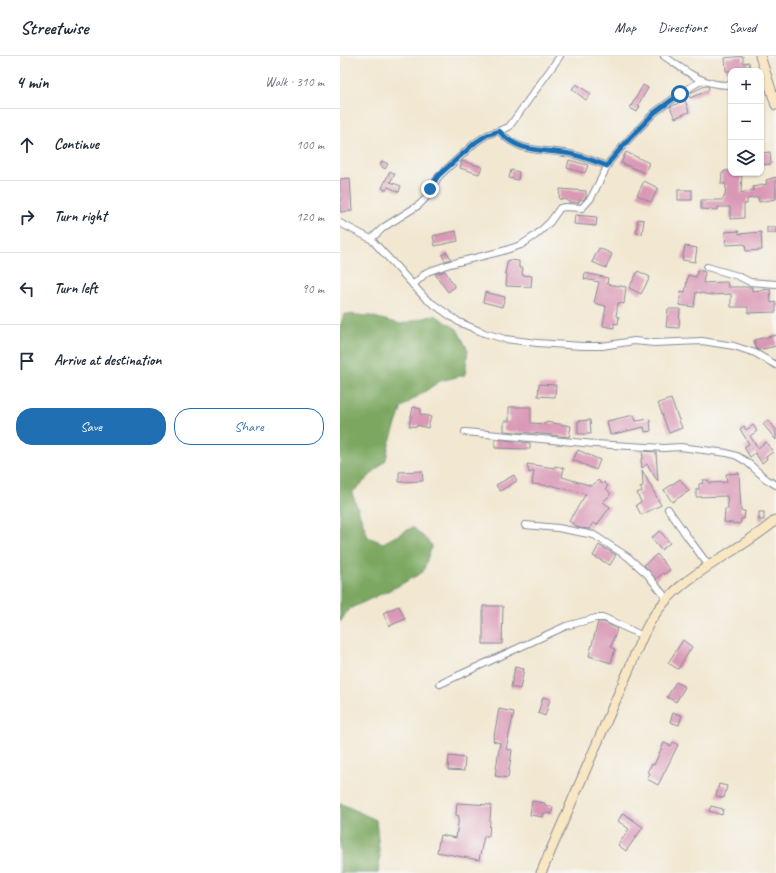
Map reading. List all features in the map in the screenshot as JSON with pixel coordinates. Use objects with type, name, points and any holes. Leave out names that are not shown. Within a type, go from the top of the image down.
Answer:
[{"type":"main road","points":[[760,56],[762,68]]},
{"type":"main road","points":[[764,78],[776,105]]},
{"type":"main road","points":[[541,873],[642,636],[653,616],[667,599],[683,584],[763,532],[776,520]]},
{"type":"street","points":[[371,239],[384,227],[419,205],[425,199],[438,176],[476,142],[487,135],[508,127],[560,56]]},
{"type":"street","points":[[664,56],[691,75],[702,80],[713,84],[728,85]]},
{"type":"street","points":[[413,285],[427,272],[450,264],[503,252],[521,245],[536,235],[550,222],[560,208],[565,206],[582,208],[587,203],[610,161],[630,138],[654,113],[702,80]]},
{"type":"street","points":[[499,131],[507,140],[530,149],[572,155],[607,166]]},
{"type":"street","points":[[341,224],[371,239],[426,299],[459,322],[484,333],[505,339],[537,343],[602,346],[634,341],[654,343],[702,341],[734,346],[755,353],[776,365]]},
{"type":"street","points":[[707,267],[738,276],[750,282],[776,284]]},
{"type":"street","points":[[465,432],[595,444],[664,448],[680,447],[727,453],[747,462],[766,479],[776,485]]},
{"type":"street","points":[[668,509],[709,566]]},
{"type":"street","points":[[525,524],[558,528],[594,536],[628,558],[647,574],[667,599]]},
{"type":"street","points":[[440,684],[566,626],[596,618],[605,618],[642,636]]},
{"type":"green space","points":[[344,314],[370,316],[401,324],[435,315],[457,329],[468,350],[465,375],[440,381],[402,407],[389,444],[386,460],[352,493],[368,537],[383,543],[413,527],[432,545],[423,572],[396,587],[349,609],[340,622],[340,327]]},
{"type":"green space","points":[[340,803],[376,820],[380,859],[378,873],[340,873]]},
{"type":"building","points":[[743,56],[743,63],[749,62],[750,68],[728,68],[728,71],[726,71],[725,58]]},
{"type":"building","points":[[576,84],[591,94],[586,100],[572,89]]},
{"type":"building","points":[[643,85],[648,88],[638,105],[640,106],[637,112],[630,108]]},
{"type":"building","points":[[708,86],[709,90],[690,98],[688,94]]},
{"type":"building","points":[[685,100],[689,112],[675,118],[670,107]]},
{"type":"building","points":[[626,152],[649,163],[645,173],[621,163]]},
{"type":"building","points":[[770,152],[771,164],[764,165],[764,153]]},
{"type":"building","points":[[569,160],[588,165],[585,173],[567,168]]},
{"type":"building","points":[[382,161],[388,164],[385,169],[380,165]]},
{"type":"building","points":[[462,161],[482,167],[479,174],[460,168]]},
{"type":"building","points":[[511,170],[519,172],[518,180],[509,178]]},
{"type":"building","points":[[390,171],[395,174],[390,182],[401,186],[399,192],[388,187],[386,190],[382,188]]},
{"type":"building","points":[[724,171],[728,171],[728,176],[742,176],[741,193],[754,190],[753,187],[767,184],[766,180],[776,177],[776,199],[759,202],[758,197],[747,199],[747,204],[744,204],[744,218],[730,219],[730,207],[718,207],[718,210],[701,209],[701,200],[723,200],[723,197],[725,197],[726,184],[721,184],[722,173],[724,173]]},
{"type":"building","points":[[350,178],[352,211],[340,212],[340,179]]},
{"type":"building","points":[[644,181],[658,188],[651,202],[637,195]]},
{"type":"building","points":[[560,189],[586,191],[586,197],[583,200],[579,200],[579,203],[568,202],[568,200],[559,199]]},
{"type":"building","points":[[678,190],[692,190],[692,200],[678,200]]},
{"type":"building","points":[[575,215],[597,217],[596,226],[574,224]]},
{"type":"building","points":[[638,219],[644,220],[642,234],[636,233]]},
{"type":"building","points":[[767,227],[776,227],[776,233],[767,233]]},
{"type":"building","points":[[456,231],[458,241],[435,246],[433,236]]},
{"type":"building","points":[[739,231],[739,234],[761,232],[762,250],[746,251],[745,244],[726,245],[725,232]]},
{"type":"building","points":[[685,246],[697,248],[695,262],[682,260]]},
{"type":"building","points":[[599,248],[612,254],[606,268],[592,262]]},
{"type":"building","points":[[447,252],[451,259],[445,261],[442,255]]},
{"type":"building","points":[[508,260],[519,261],[519,268],[523,268],[522,275],[532,276],[531,287],[506,286],[507,274],[505,273]]},
{"type":"building","points":[[698,270],[705,272],[703,283],[727,282],[728,287],[752,287],[752,291],[770,289],[771,303],[776,302],[776,312],[748,313],[748,307],[731,307],[731,294],[710,295],[696,292],[694,307],[679,305],[681,291],[685,292],[688,275],[696,277]]},
{"type":"building","points":[[445,271],[455,287],[448,292],[435,274]]},
{"type":"building","points":[[638,271],[650,277],[641,294],[629,288]]},
{"type":"building","points":[[585,273],[608,278],[607,284],[626,287],[624,304],[618,303],[616,316],[619,317],[618,324],[614,323],[614,328],[603,326],[606,306],[594,303],[599,282],[584,279]]},
{"type":"building","points":[[485,292],[505,297],[502,307],[483,302]]},
{"type":"building","points":[[668,309],[680,309],[679,328],[666,327]]},
{"type":"building","points":[[776,335],[776,346],[758,350],[756,348],[754,340]]},
{"type":"building","points":[[539,384],[556,385],[555,397],[538,396]]},
{"type":"building","points":[[671,399],[682,428],[669,433],[658,403]]},
{"type":"building","points":[[413,407],[421,409],[420,414],[431,417],[428,428],[417,425],[417,427],[409,426]]},
{"type":"building","points":[[509,407],[531,407],[531,423],[546,424],[546,422],[571,426],[569,437],[504,431],[504,421],[509,421]]},
{"type":"building","points":[[634,415],[636,421],[650,419],[651,431],[645,432],[644,427],[610,435],[607,421]]},
{"type":"building","points":[[590,420],[591,434],[578,434],[578,421]]},
{"type":"building","points":[[768,420],[776,430],[776,440],[763,424]]},
{"type":"building","points":[[753,425],[757,431],[750,436],[758,448],[766,442],[773,452],[766,457],[767,459],[762,463],[755,453],[750,457],[744,447],[749,444],[740,429],[744,426],[746,430]]},
{"type":"building","points":[[495,439],[530,443],[530,449],[495,448]]},
{"type":"building","points":[[578,450],[600,460],[596,470],[573,460]]},
{"type":"building","points":[[642,451],[656,452],[658,482],[647,464],[642,468]]},
{"type":"building","points":[[527,464],[564,468],[562,477],[592,486],[598,480],[602,484],[604,482],[608,486],[606,488],[611,494],[603,502],[610,507],[597,525],[593,523],[589,529],[579,528],[569,521],[586,494],[550,485],[532,484],[534,471],[529,473]]},
{"type":"building","points":[[642,470],[661,505],[641,515],[636,505],[641,502],[637,493],[642,491],[640,487],[643,486]]},
{"type":"building","points":[[422,471],[423,481],[399,482],[399,472]]},
{"type":"building","points":[[739,473],[741,511],[745,511],[744,519],[741,519],[740,524],[724,522],[725,509],[728,509],[727,496],[696,497],[696,489],[699,489],[699,484],[703,483],[702,480],[708,480],[709,483],[727,482],[726,474]]},
{"type":"building","points":[[514,475],[517,481],[500,491],[496,485]]},
{"type":"building","points":[[680,479],[689,491],[672,502],[664,490]]},
{"type":"building","points":[[759,512],[764,512],[764,520],[759,520]]},
{"type":"building","points":[[660,531],[670,543],[661,550],[651,538]]},
{"type":"building","points":[[599,545],[616,555],[610,565],[593,556]]},
{"type":"building","points":[[657,554],[670,570],[664,574],[663,573],[656,579],[644,565]]},
{"type":"building","points":[[399,606],[405,619],[389,626],[383,613]]},
{"type":"building","points":[[483,606],[503,606],[502,644],[483,644]]},
{"type":"building","points":[[598,622],[604,622],[617,629],[611,647],[615,649],[611,663],[589,656]]},
{"type":"building","points":[[683,640],[692,647],[678,669],[668,663]]},
{"type":"building","points":[[515,667],[524,669],[520,689],[511,687]]},
{"type":"building","points":[[676,682],[685,687],[676,702],[667,697]]},
{"type":"building","points":[[543,697],[550,699],[545,716],[538,713]]},
{"type":"building","points":[[499,709],[514,712],[506,749],[512,750],[508,778],[495,776],[500,743],[493,741]]},
{"type":"building","points":[[673,713],[682,715],[679,725],[670,722]]},
{"type":"building","points":[[673,742],[678,745],[658,785],[647,779],[650,773],[647,772],[652,764],[654,765],[664,743],[671,746]]},
{"type":"building","points":[[449,756],[465,758],[464,771],[448,770]]},
{"type":"building","points":[[719,784],[727,786],[724,798],[716,796]]},
{"type":"building","points":[[532,801],[545,803],[545,805],[553,807],[552,814],[544,813],[543,817],[530,815]]},
{"type":"building","points":[[457,803],[491,805],[489,836],[484,836],[479,860],[437,852],[440,835],[456,838],[459,816],[456,815]]},
{"type":"building","points":[[711,806],[723,809],[722,815],[709,811]]},
{"type":"building","points":[[623,813],[643,827],[626,851],[618,845],[629,829],[618,821]]},
{"type":"route","points":[[430,189],[438,176],[476,142],[487,135],[499,131],[507,140],[530,149],[566,153],[607,166],[630,138],[654,113],[680,94]]}]
